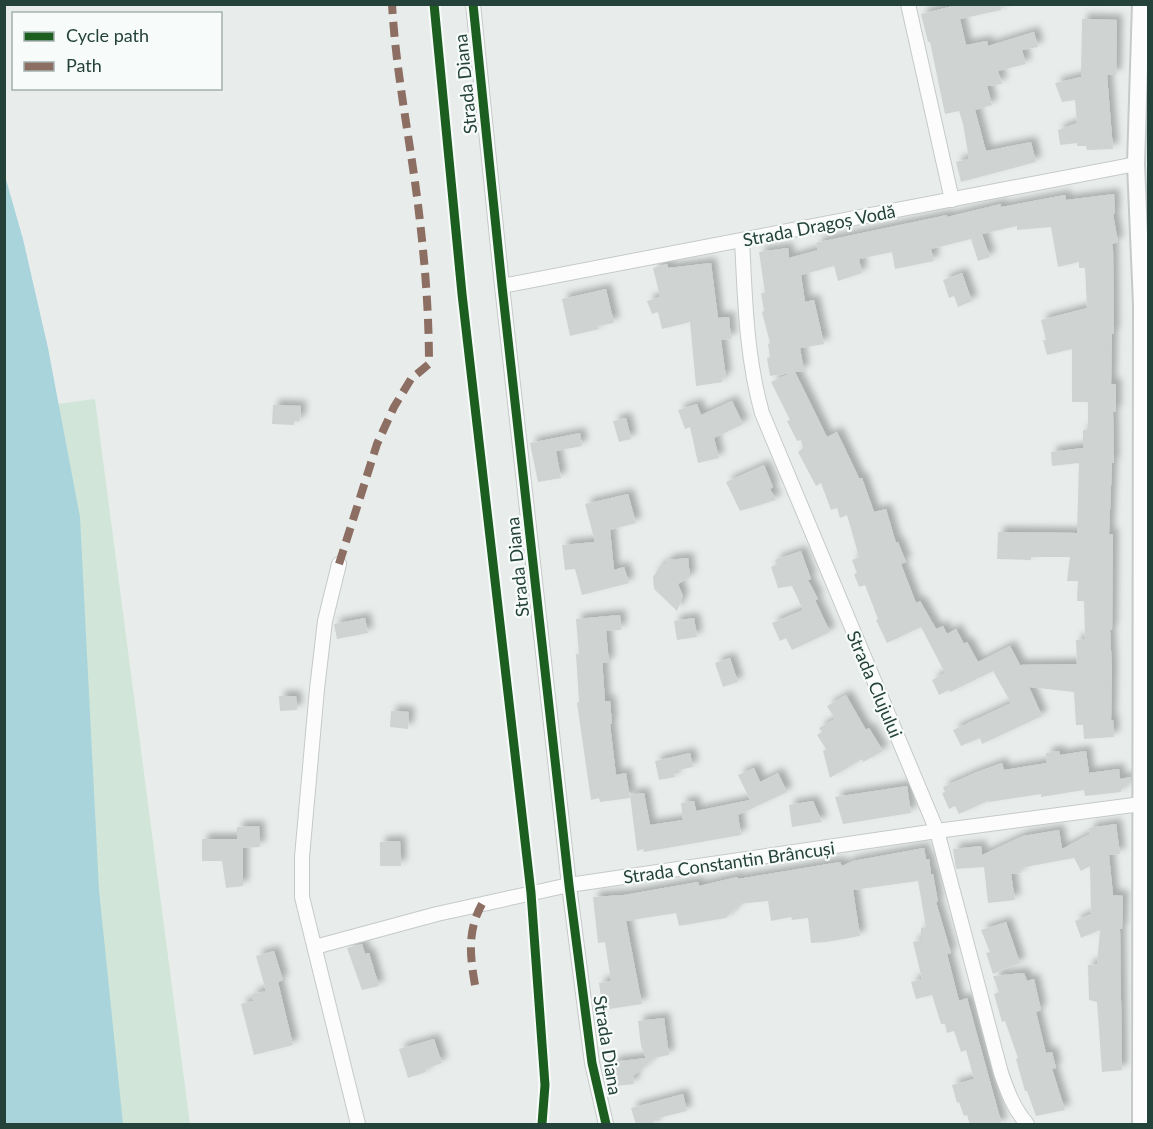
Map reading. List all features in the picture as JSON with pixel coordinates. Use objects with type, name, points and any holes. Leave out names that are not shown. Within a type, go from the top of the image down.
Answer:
[{"type":"street","name":"Strada Diana","points":[[473,4],[569,885],[592,1063],[606,1125]]},
{"type":"street","points":[[908,4],[952,200]]},
{"type":"street","points":[[1141,4],[1136,164],[1146,308],[1145,802],[1141,1125]]},
{"type":"street","name":"Strada Dragoș Vodă","points":[[502,286],[1136,164]]},
{"type":"street","name":"Strada Clujului","points":[[742,240],[747,330],[753,382],[762,413],[937,831],[1001,1073],[1010,1098],[1027,1125]]},
{"type":"street","points":[[339,564],[325,621],[322,644],[309,765],[302,857],[302,897],[358,1125]]},
{"type":"street","name":"Strada Constantin Brâncuși","points":[[315,947],[437,914],[569,885],[1145,802]]},
{"type":"green space","points":[[95,399],[190,1124],[5,1124],[4,411]]},
{"type":"water","points":[[5,176],[23,239],[48,348],[80,517],[99,890],[123,1124],[5,1124]]},
{"type":"building","points":[[961,4],[1000,4],[1001,10],[960,19],[966,45],[987,41],[988,46],[1034,32],[1038,47],[1022,50],[1026,64],[998,71],[1002,84],[987,86],[992,105],[975,110],[986,151],[1031,142],[1036,162],[961,182],[956,162],[969,159],[963,124],[959,111],[945,114],[930,42],[928,42],[921,14]]},
{"type":"building","points":[[1082,19],[1117,20],[1116,75],[1107,75],[1113,149],[1087,150],[1086,146],[1077,146],[1077,143],[1060,145],[1058,130],[1077,123],[1075,100],[1062,102],[1055,83],[1081,77]]},
{"type":"building","points":[[1114,194],[1115,214],[1113,214],[1118,242],[1112,244],[1114,334],[1112,334],[1111,384],[1116,384],[1116,412],[1113,412],[1114,463],[1112,463],[1109,534],[1113,534],[1112,630],[1110,630],[1111,720],[1113,720],[1114,737],[1084,739],[1083,725],[1076,725],[1074,692],[1029,687],[1042,716],[982,744],[980,738],[961,746],[953,730],[1011,703],[993,671],[939,695],[932,680],[945,673],[921,627],[887,643],[876,620],[878,619],[865,585],[859,587],[854,574],[857,573],[852,560],[859,557],[847,515],[840,518],[837,508],[831,510],[821,483],[816,486],[798,452],[803,448],[801,440],[797,441],[787,421],[790,420],[771,382],[791,373],[770,376],[767,358],[770,357],[768,344],[770,343],[762,312],[764,311],[761,293],[765,293],[759,252],[788,248],[789,258],[818,250],[816,243],[947,215],[947,217],[1001,204],[1001,207],[1065,195],[1066,200]],"holes":[[[1017,226],[1017,230],[1051,227],[1058,267],[1079,262],[1079,268],[1085,268],[1087,308],[1041,320],[1047,355],[1072,349],[1072,402],[1088,402],[1088,430],[1083,430],[1083,448],[1051,452],[1052,466],[1079,463],[1077,533],[998,532],[997,559],[1031,560],[1031,557],[1070,557],[1067,581],[1078,581],[1077,601],[1084,601],[1085,639],[1076,640],[1077,664],[1020,665],[1010,646],[978,662],[967,642],[964,644],[956,629],[947,634],[943,626],[936,629],[920,601],[916,603],[901,564],[906,562],[898,542],[896,543],[886,509],[874,512],[862,478],[859,478],[837,432],[827,437],[795,372],[804,371],[800,348],[824,344],[814,300],[805,302],[801,275],[834,266],[838,281],[862,273],[859,259],[892,252],[895,269],[934,261],[931,249],[971,239],[978,261],[990,257],[982,234]]]},
{"type":"building","points":[[711,263],[718,318],[729,317],[731,339],[721,340],[726,377],[721,378],[723,382],[696,386],[690,322],[662,329],[658,312],[652,314],[647,301],[660,297],[653,268],[667,264],[668,268]]},
{"type":"building","points":[[962,273],[972,301],[958,307],[954,296],[949,298],[943,280]]},
{"type":"building","points":[[606,289],[614,323],[597,326],[599,329],[570,336],[562,299]]},
{"type":"building","points":[[732,401],[743,424],[714,438],[719,458],[698,463],[690,427],[685,429],[678,410],[697,404],[701,415]]},
{"type":"building","points":[[273,405],[301,406],[300,421],[294,421],[294,425],[272,424]]},
{"type":"building","points":[[626,418],[631,439],[619,442],[613,421]]},
{"type":"building","points":[[580,433],[582,446],[556,451],[561,478],[538,482],[530,443]]},
{"type":"building","points":[[764,465],[773,487],[770,489],[776,500],[740,511],[726,482]]},
{"type":"building","points":[[628,494],[636,523],[610,530],[614,570],[624,567],[629,583],[582,595],[575,569],[565,570],[562,545],[595,542],[585,504]]},
{"type":"building","points":[[801,551],[811,579],[808,580],[818,599],[815,600],[830,632],[792,650],[786,638],[780,641],[772,623],[803,610],[792,586],[778,588],[771,567],[777,564],[775,560]]},
{"type":"building","points":[[688,558],[690,577],[678,584],[683,596],[677,611],[654,589],[653,577],[661,565],[664,566],[668,560]]},
{"type":"building","points":[[620,615],[621,630],[606,631],[609,663],[603,663],[603,673],[605,701],[610,701],[612,724],[610,724],[616,775],[626,773],[630,798],[600,802],[599,798],[591,800],[577,703],[579,702],[576,654],[579,654],[576,619]]},
{"type":"building","points":[[365,618],[368,633],[337,639],[334,624]]},
{"type":"building","points":[[694,618],[697,637],[677,640],[674,621]]},
{"type":"building","points":[[730,658],[738,682],[723,687],[715,663]]},
{"type":"building","points":[[846,695],[866,730],[869,728],[883,751],[863,762],[862,759],[830,778],[823,751],[826,749],[817,735],[822,732],[819,728],[835,719],[827,706]]},
{"type":"building","points":[[279,696],[296,696],[297,710],[280,711]]},
{"type":"building","points":[[391,711],[409,712],[408,729],[390,727]]},
{"type":"building","points":[[1059,751],[1060,755],[1086,751],[1089,773],[1119,769],[1120,779],[1131,777],[1131,782],[1121,792],[1085,796],[1084,790],[1041,797],[1041,794],[988,801],[959,814],[955,806],[949,809],[942,793],[945,792],[943,787],[1002,763],[1004,770],[1047,763],[1046,753]]},
{"type":"building","points":[[690,753],[693,767],[674,771],[675,777],[659,780],[655,761]]},
{"type":"building","points":[[754,768],[760,782],[778,773],[787,792],[738,815],[741,835],[644,852],[643,849],[637,851],[630,795],[644,793],[650,825],[683,820],[681,803],[694,801],[696,811],[750,800],[738,775]]},
{"type":"building","points":[[907,786],[911,813],[843,824],[835,797]]},
{"type":"building","points":[[813,801],[822,822],[792,827],[789,805]]},
{"type":"building","points":[[1116,824],[1120,854],[1109,855],[1113,895],[1123,896],[1122,929],[1120,929],[1122,1070],[1102,1072],[1097,1002],[1089,1000],[1088,965],[1097,964],[1100,930],[1081,938],[1075,921],[1091,914],[1090,866],[1081,871],[1074,858],[1020,868],[1021,873],[1011,874],[1015,900],[988,903],[984,867],[956,869],[953,849],[981,846],[982,855],[1023,836],[1059,830],[1062,849],[1090,834],[1089,828]]},
{"type":"building","points":[[259,826],[260,847],[243,848],[243,886],[226,888],[222,861],[202,861],[202,839],[237,839],[237,827]]},
{"type":"building","points":[[400,841],[401,866],[380,866],[380,842]]},
{"type":"building","points":[[924,848],[926,859],[929,859],[931,874],[933,874],[938,902],[936,902],[951,953],[947,954],[959,1001],[967,998],[1002,1125],[970,1125],[967,1115],[964,1116],[959,1102],[957,1103],[952,1085],[974,1079],[966,1050],[961,1052],[954,1031],[947,1033],[945,1024],[941,1024],[932,995],[916,999],[911,982],[922,979],[913,942],[921,940],[921,928],[926,927],[918,881],[853,890],[860,936],[826,942],[811,943],[808,918],[792,920],[791,917],[771,921],[768,901],[739,904],[726,918],[679,926],[676,913],[626,921],[642,1004],[603,1010],[599,983],[611,981],[605,942],[598,943],[593,897],[624,895],[698,882],[699,886],[737,877],[738,879],[840,862],[842,866],[853,861]]},
{"type":"building","points":[[1006,922],[1020,963],[993,974],[986,953],[990,952],[981,930]]},
{"type":"building","points":[[362,944],[365,954],[369,953],[379,986],[362,990],[347,948]]},
{"type":"building","points":[[274,951],[283,980],[278,982],[293,1045],[254,1055],[241,1004],[253,1001],[252,994],[266,991],[256,956]]},
{"type":"building","points":[[1024,973],[1027,981],[1034,979],[1041,1010],[1036,1012],[1046,1053],[1052,1052],[1056,1068],[1052,1069],[1065,1110],[1036,1116],[1027,1091],[1025,1091],[1016,1059],[1018,1058],[1005,1021],[1002,1022],[994,994],[999,992],[993,976]]},
{"type":"building","points":[[664,1018],[669,1055],[654,1058],[633,1076],[634,1084],[615,1086],[612,1062],[646,1058],[641,1046],[638,1021]]},
{"type":"building","points":[[434,1039],[442,1063],[408,1078],[399,1049]]},
{"type":"building","points":[[683,1094],[687,1111],[654,1119],[655,1125],[636,1125],[631,1108]]},
{"type":"marked path","points":[[339,564],[377,444],[394,407],[411,379],[429,364],[423,251],[392,4]]},
{"type":"marked path","points":[[475,985],[471,944],[474,924],[482,904]]},
{"type":"cycle path","points":[[434,4],[462,294],[531,893],[545,1085],[542,1124]]},
{"type":"cycle path","points":[[473,4],[569,885],[592,1063],[606,1124]]}]
